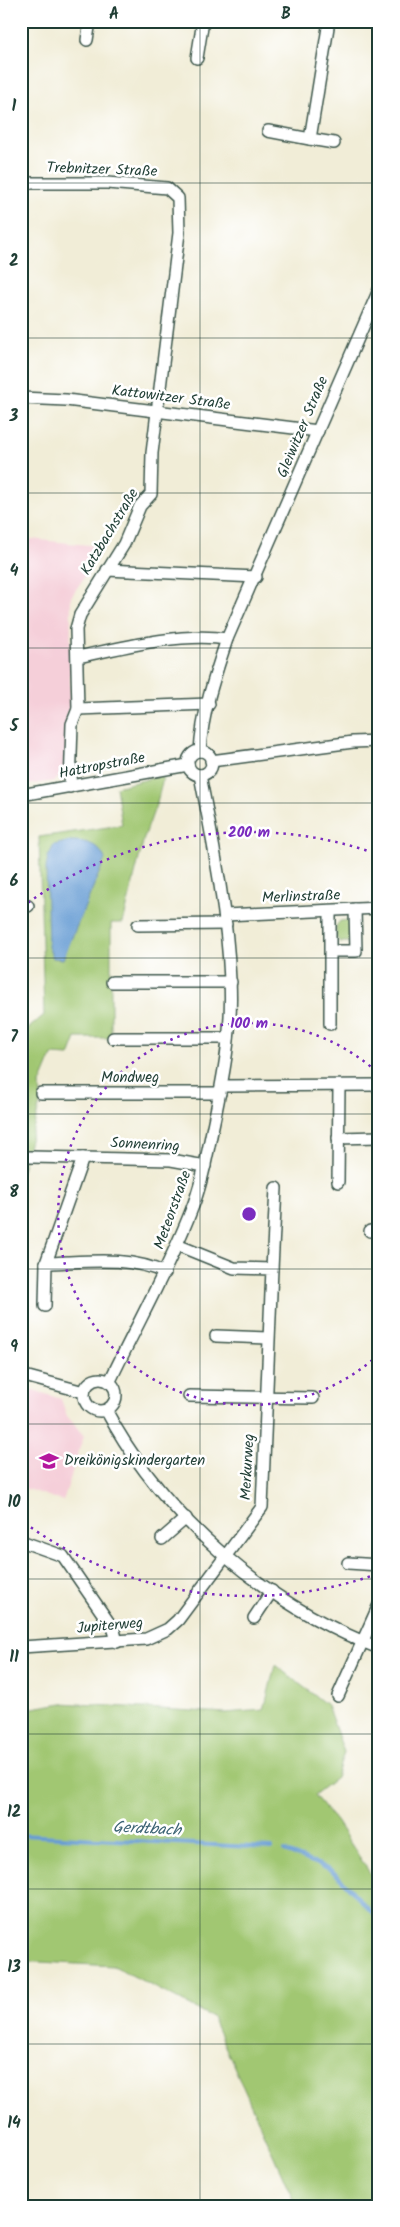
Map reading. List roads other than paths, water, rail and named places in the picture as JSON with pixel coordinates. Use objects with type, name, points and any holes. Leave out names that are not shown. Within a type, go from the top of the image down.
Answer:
[{"type":"street","points":[[87,40],[90,21]]},
{"type":"street","points":[[197,58],[203,21]]},
{"type":"street","points":[[310,139],[329,21]]},
{"type":"street","points":[[268,131],[334,143]]},
{"type":"street","name":"Trebnitzer Straße","points":[[21,183],[107,183],[167,188],[178,198]]},
{"type":"street","name":"Katzbachstraße","points":[[70,788],[72,724],[78,709],[76,629],[80,615],[133,528],[140,506],[151,494],[152,453],[178,233],[178,198]]},
{"type":"street","name":"Gleiwitzer Straße","points":[[200,751],[201,736],[227,639],[256,577],[379,290]]},
{"type":"street","name":"Kattowitzer Straße","points":[[21,398],[66,400],[318,432]]},
{"type":"street","points":[[107,570],[256,577]]},
{"type":"street","points":[[78,657],[157,642],[210,636],[227,639]]},
{"type":"street","points":[[78,709],[209,704]]},
{"type":"street","points":[[211,761],[353,742],[379,742]]},
{"type":"street","points":[[200,751],[207,754],[211,761],[210,768],[200,775],[194,773],[188,765],[190,755],[200,751]]},
{"type":"street","name":"Hattropstraße","points":[[21,795],[70,788],[188,765]]},
{"type":"street","name":"Meteorstraße","points":[[110,1381],[166,1273],[192,1209],[205,1166],[221,1089],[228,1038],[231,982],[226,920],[200,775]]},
{"type":"street","name":"Merlinstraße","points":[[226,920],[379,908]]},
{"type":"street","points":[[331,951],[356,952],[354,910]]},
{"type":"street","points":[[330,912],[330,1024]]},
{"type":"street","points":[[138,925],[226,920]]},
{"type":"street","points":[[112,982],[231,982]]},
{"type":"street","points":[[114,1038],[228,1038]]},
{"type":"street","name":"Mondweg","points":[[40,1093],[379,1085]]},
{"type":"street","points":[[338,1182],[339,1086]]},
{"type":"street","points":[[338,1138],[379,1137]]},
{"type":"street","name":"Sonnenring","points":[[28,1157],[171,1160],[205,1166]]},
{"type":"street","points":[[45,1306],[46,1263],[83,1158]]},
{"type":"street","name":"Merkurweg","points":[[225,1558],[262,1507],[276,1188]]},
{"type":"street","points":[[177,1245],[234,1268],[272,1269]]},
{"type":"street","points":[[46,1263],[126,1260],[149,1265],[166,1273]]},
{"type":"street","points":[[216,1336],[268,1338]]},
{"type":"street","points":[[21,1375],[84,1392]]},
{"type":"street","points":[[99,1378],[110,1381],[116,1388],[117,1397],[113,1405],[106,1410],[92,1409],[85,1402],[84,1392],[86,1387],[99,1378]]},
{"type":"street","points":[[189,1396],[313,1398]]},
{"type":"street","points":[[106,1410],[150,1479],[225,1558],[324,1624],[379,1648]]},
{"type":"street","points":[[162,1540],[186,1518]]},
{"type":"street","points":[[21,1541],[63,1556],[114,1630],[117,1642]]},
{"type":"street","name":"Jupiterweg","points":[[21,1647],[146,1639],[168,1628],[178,1620],[225,1558]]},
{"type":"street","points":[[348,1563],[379,1565]]},
{"type":"street","points":[[254,1618],[272,1591]]},
{"type":"street","points":[[338,1696],[379,1605]]},
{"type":"water","points":[[70,841],[95,846],[105,859],[63,959],[53,958],[48,947],[46,868],[48,857],[54,845]]},
{"type":"waterway","name":"Gerdtbach","points":[[21,1835],[271,1848]]},
{"type":"waterway","name":"Gerdtbach","points":[[284,1851],[328,1868],[337,1875],[379,1920]]},
{"type":"place","name":"Dreikönigskindergarten","points":[[49,1461]]}]
